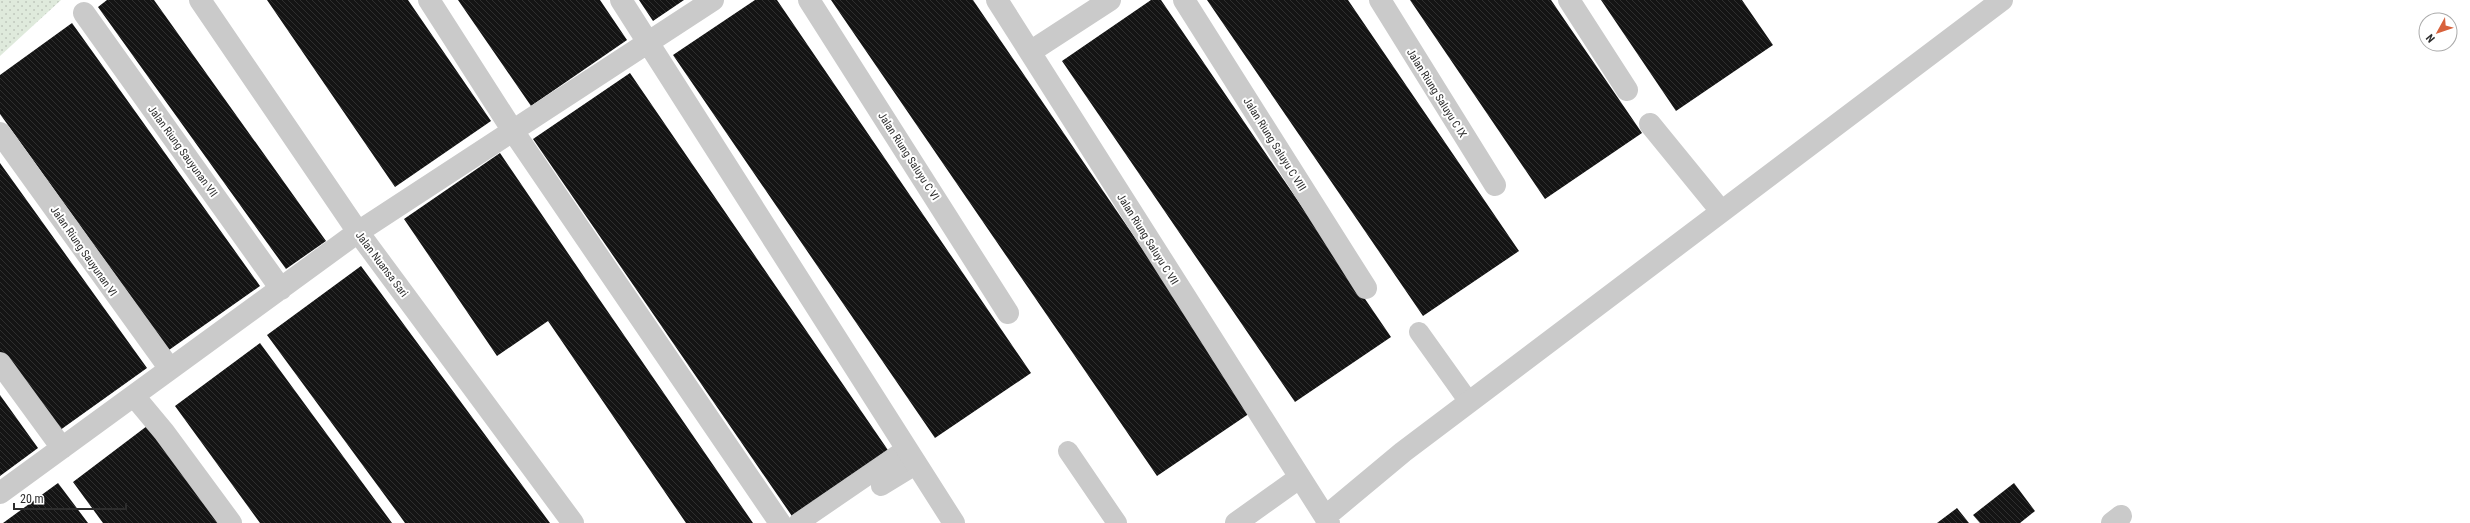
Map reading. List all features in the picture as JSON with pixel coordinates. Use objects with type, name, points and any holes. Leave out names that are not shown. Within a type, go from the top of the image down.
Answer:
[{"type":"street","name":"Jalan Nuansa Sari","points":[[200,0],[358,232],[573,523]]},
{"type":"street","points":[[429,0],[513,131],[780,523]]},
{"type":"street","points":[[621,0],[954,523]]},
{"type":"street","points":[[0,493],[358,232],[714,0]]},
{"type":"street","name":"Jalan Riung Saluyu C VI","points":[[809,0],[1008,313]]},
{"type":"street","name":"Jalan Riung Saluyu C VII","points":[[997,0],[1327,520]]},
{"type":"street","points":[[1030,52],[1110,0]]},
{"type":"street","name":"Jalan Riung Saluyu C VIII","points":[[1184,0],[1366,288]]},
{"type":"street","name":"Jalan Riung Saluyu C IX","points":[[1380,0],[1495,185]]},
{"type":"street","points":[[1568,0],[1627,90]]},
{"type":"street","points":[[1327,520],[1391,462],[2002,0]]},
{"type":"street","name":"Jalan Riung Sauyunan VII","points":[[84,13],[281,289]]},
{"type":"street","points":[[1650,124],[1721,211]]},
{"type":"street","name":"Jalan Riung Sauyunan VI","points":[[0,132],[170,369]]},
{"type":"street","points":[[0,363],[62,448]]},
{"type":"street","points":[[134,396],[164,432],[231,523]]},
{"type":"street","points":[[1236,523],[1299,478]]},
{"type":"lane","points":[[1418,332],[1469,402]]},
{"type":"lane","points":[[1068,451],[1117,523]]},
{"type":"lane","points":[[881,486],[911,456]]},
{"type":"lane","points":[[798,523],[911,456]]},
{"type":"green space","points":[[0,0],[61,0],[0,56]]},
{"type":"building","points":[[107,0],[154,0],[326,241],[286,269],[98,7]]},
{"type":"building","points":[[267,0],[408,0],[491,121],[395,187]]},
{"type":"building","points":[[458,0],[600,0],[627,40],[531,106]]},
{"type":"building","points":[[639,0],[684,0],[653,21]]},
{"type":"building","points":[[755,0],[777,0],[1031,373],[935,438],[673,55]]},
{"type":"building","points":[[831,0],[973,0],[1253,411],[1157,476]]},
{"type":"building","points":[[1151,0],[1161,0],[1391,337],[1295,402],[1062,61]]},
{"type":"building","points":[[1207,0],[1348,0],[1519,251],[1423,316]]},
{"type":"building","points":[[1410,0],[1551,0],[1642,133],[1545,199]]},
{"type":"building","points":[[1601,0],[1742,0],[1773,45],[1676,111]]},
{"type":"building","points":[[72,23],[260,286],[169,350],[0,114],[0,75]]},
{"type":"building","points":[[630,73],[892,456],[796,522],[533,139]]},
{"type":"building","points":[[500,153],[753,523],[686,523],[548,321],[497,356],[404,219]]},
{"type":"building","points":[[0,163],[147,368],[56,433],[0,354]]},
{"type":"building","points":[[361,266],[550,523],[405,523],[267,335]]},
{"type":"building","points":[[260,343],[392,523],[260,523],[175,406]]},
{"type":"building","points":[[0,395],[38,448],[0,476]]},
{"type":"building","points":[[147,426],[220,523],[103,523],[73,482]]},
{"type":"building","points":[[58,483],[88,523],[3,523]]},
{"type":"building","points":[[2014,483],[2035,511],[2020,523],[1980,523],[1973,515]]},
{"type":"building","points":[[1957,508],[1969,523],[1937,523]]}]
